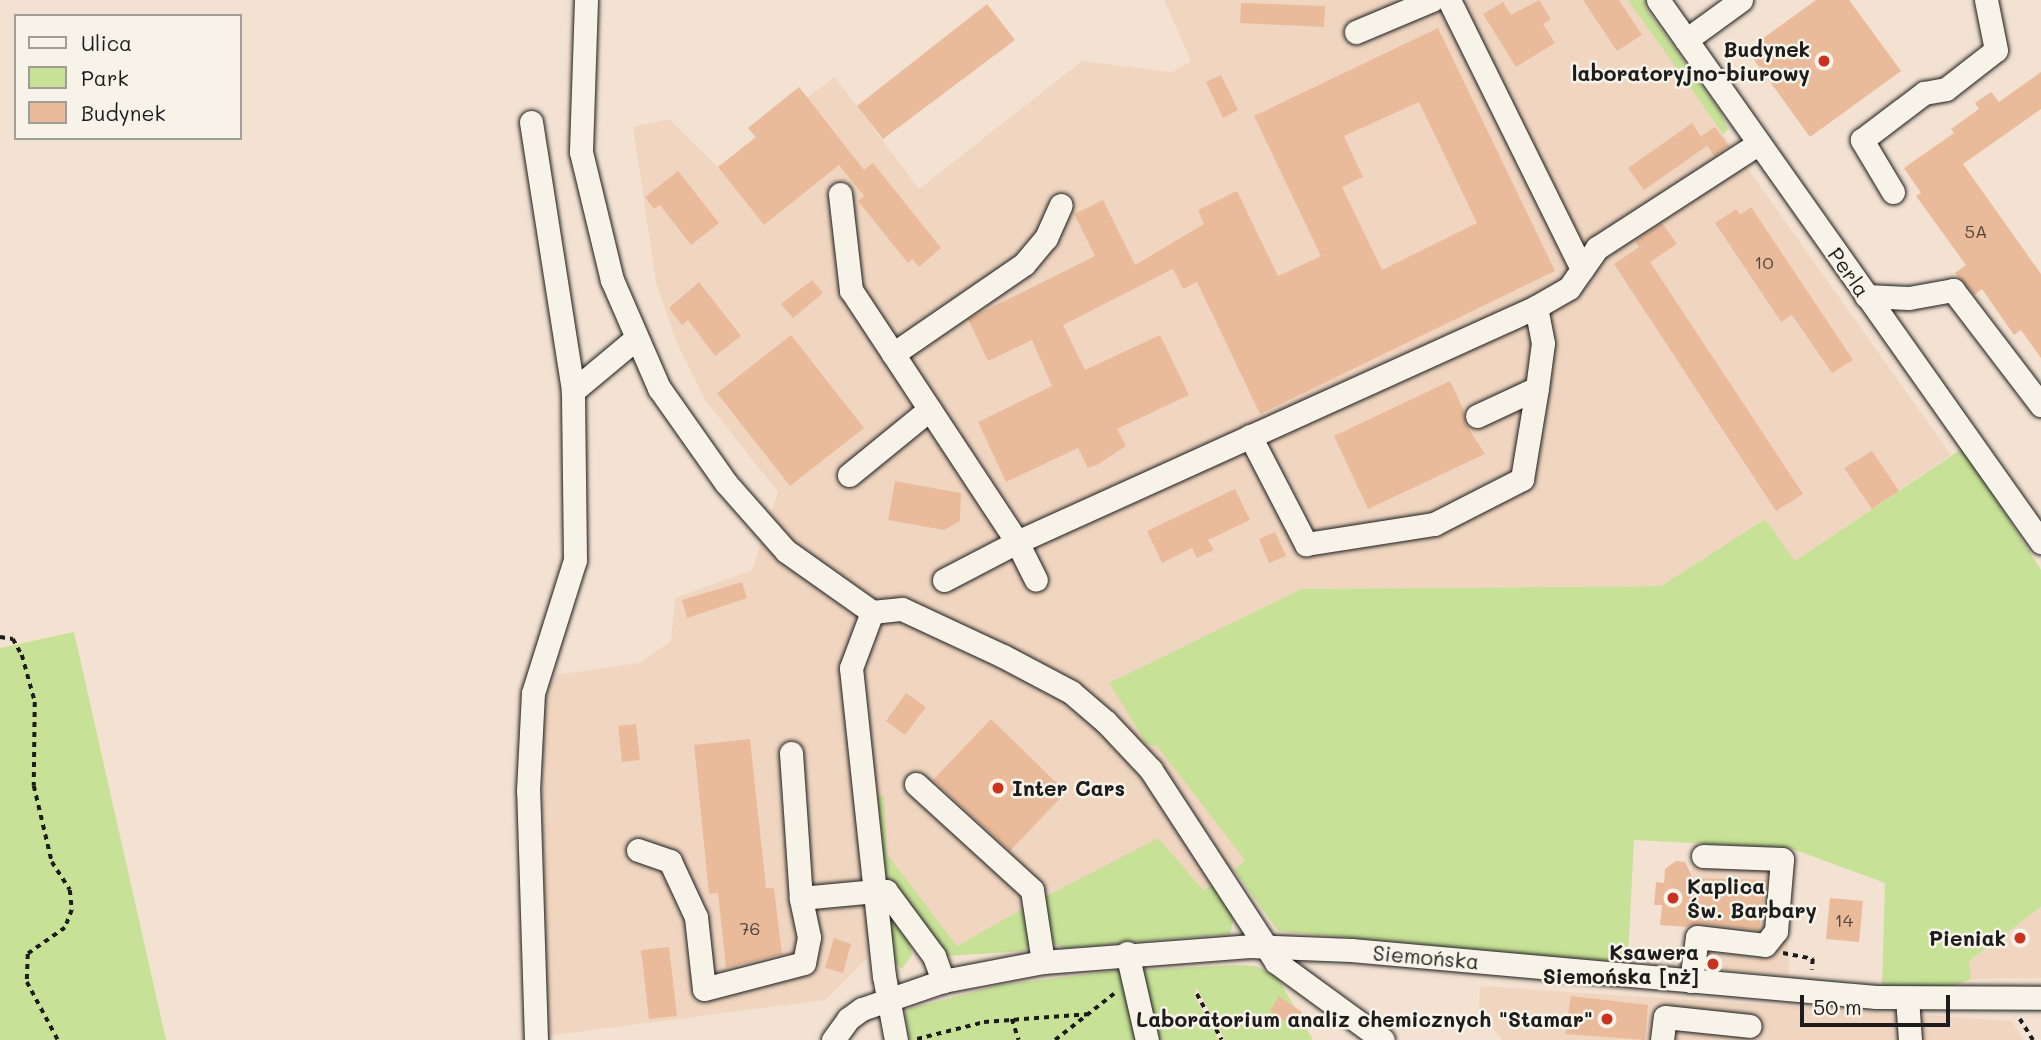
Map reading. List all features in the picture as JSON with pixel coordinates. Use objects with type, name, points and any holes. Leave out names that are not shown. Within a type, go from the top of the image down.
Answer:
[{"type":"street","points":[[586,0],[581,152],[612,280],[634,340],[659,388],[726,483],[786,551],[872,612],[902,609],[1048,680],[1097,714],[1151,770],[1268,945],[1276,962],[1383,1040]]},
{"type":"street","points":[[1356,32],[1432,0]]},
{"type":"street","points":[[1449,0],[1582,269]]},
{"type":"street","name":"Perla","points":[[1658,0],[2041,542]]},
{"type":"street","points":[[1686,40],[1741,0]]},
{"type":"street","points":[[1893,192],[1862,140],[1924,93],[1947,89],[1996,50],[1986,0]]},
{"type":"street","points":[[531,122],[573,391],[575,560],[533,693],[528,791],[536,1040]]},
{"type":"street","points":[[944,580],[1017,542],[1536,307],[1569,288],[1597,248],[1758,144]]},
{"type":"street","points":[[840,194],[851,290],[1017,542],[1036,580]]},
{"type":"street","points":[[893,354],[1024,264],[1046,238],[1061,205]]},
{"type":"street","points":[[1866,296],[1909,299],[1953,290],[2041,405]]},
{"type":"street","points":[[1250,436],[1306,544],[1434,524],[1522,480],[1543,343],[1536,307]]},
{"type":"street","points":[[573,391],[634,340]]},
{"type":"street","points":[[1478,416],[1537,388]]},
{"type":"street","points":[[849,475],[930,409]]},
{"type":"street","points":[[872,612],[851,668],[887,998],[896,1040]]},
{"type":"street","points":[[638,850],[670,861],[681,883],[696,917],[704,989],[804,963],[809,937],[801,898],[791,753]]},
{"type":"street","points":[[916,784],[1032,890],[1042,962]]},
{"type":"street","points":[[1691,981],[1697,937],[1765,945],[1776,932],[1782,859],[1703,856]]},
{"type":"street","points":[[801,898],[886,891],[934,956],[943,981]]},
{"type":"street","name":"Siemońska","points":[[833,1040],[848,1019],[887,998],[943,981],[1042,962],[1127,953],[1268,945],[1754,987],[2035,1006]]},
{"type":"street","points":[[1127,953],[1147,1040]]},
{"type":"street","points":[[1662,1040],[1665,1017],[1749,1033],[1754,987]]},
{"type":"street","points":[[1907,998],[1910,1040]]},
{"type":"path","points":[[0,637],[13,639],[22,655],[36,702],[34,786],[52,862],[70,890],[72,910],[65,928],[28,954],[27,982],[58,1040]]},
{"type":"path","points":[[1787,956],[1812,959],[1812,978]]},
{"type":"path","points":[[1055,1040],[1091,1014],[1112,993],[1134,985]]},
{"type":"path","points":[[1197,994],[1222,1040]]},
{"type":"path","points":[[2033,1040],[2017,1014],[2035,1006]]},
{"type":"path","points":[[914,1040],[1012,1018],[1091,1014]]},
{"type":"path","points":[[1012,1018],[1019,1040]]},
{"type":"shaded area","points":[[1164,0],[1628,0],[1951,455],[1795,561],[1764,519],[1661,586],[1301,589],[1109,683],[1246,860],[1203,891],[1140,848],[957,946],[930,911],[870,955],[825,1000],[546,1036],[542,708],[555,675],[639,663],[671,641],[675,598],[752,570],[778,492],[705,400],[676,341],[656,282],[633,127],[669,119],[718,167],[755,138],[748,128],[799,87],[807,97],[835,77],[919,189],[1082,61],[1172,72],[1191,61]]},
{"type":"shaded area","points":[[1694,844],[1786,853],[1789,975],[1685,967]]},
{"type":"shaded area","name":"Pieniak","points":[[2041,907],[2041,978],[1971,979],[1969,961]]},
{"type":"shaded area","points":[[1480,986],[2012,1021],[2024,1040],[1502,1040],[1479,1009]]},
{"type":"green space","points":[[1628,0],[1646,0],[1645,7],[1720,111],[1728,129],[1723,134]]},
{"type":"green space","points":[[1963,448],[2041,570],[2041,907],[1969,961],[1971,979],[1951,987],[1882,987],[1885,883],[1790,848],[1634,840],[1628,956],[1623,963],[1278,931],[1234,870],[1245,860],[1157,746],[1147,744],[1109,683],[1301,589],[1661,586],[1765,519],[1795,561]]},
{"type":"green space","points":[[74,632],[166,1040],[0,1040],[0,648]]},
{"type":"green space","points":[[878,795],[884,796],[887,854],[957,946],[1026,907],[1030,945],[1025,951],[947,956],[943,952],[882,869]]},
{"type":"green space","points":[[1158,838],[1203,890],[1214,884],[1234,917],[1230,934],[1064,948],[1054,944],[1043,898]]},
{"type":"green space","points":[[890,918],[909,941],[912,955],[902,969],[892,960]]},
{"type":"green space","points":[[1256,966],[1278,978],[1313,1040],[1225,1040],[1197,988],[1194,995],[1219,1040],[1156,1040],[1139,970]]},
{"type":"green space","points":[[1121,970],[1138,1040],[910,1040],[905,1014],[909,1009],[999,985]]},
{"type":"building","points":[[1539,0],[1551,19],[1543,24],[1555,43],[1516,67],[1483,14],[1503,2],[1511,15]]},
{"type":"building","points":[[1583,0],[1619,0],[1642,35],[1617,51]]},
{"type":"building","name":"Budynek laboratoryjno-biurowy","points":[[1816,0],[1849,0],[1901,71],[1810,137],[1747,50]]},
{"type":"building","points":[[1241,3],[1325,6],[1324,27],[1240,23]]},
{"type":"building","points":[[987,4],[1015,40],[883,139],[857,106]]},
{"type":"building","points":[[1438,28],[1555,271],[1260,414],[1197,282],[1183,289],[1173,269],[1063,325],[1085,370],[1160,335],[1189,395],[1117,429],[1126,446],[1097,465],[1088,468],[1078,448],[1006,482],[978,422],[1052,386],[1032,340],[988,361],[968,319],[1095,256],[1074,214],[1103,200],[1135,265],[1204,224],[1198,210],[1237,191],[1278,276],[1321,256],[1254,116]],"holes":[[[1419,102],[1477,223],[1382,270],[1342,187],[1363,177],[1344,136]]]},
{"type":"building","points":[[2041,72],[2041,109],[1963,164],[2041,274],[2041,358],[2021,330],[2014,335],[1982,289],[1974,295],[1955,273],[1966,265],[1916,196],[1921,193],[1904,168],[1954,133],[1951,129],[1979,109],[1975,103],[1991,92],[1999,102]]},
{"type":"building","points":[[1221,75],[1238,110],[1223,118],[1206,82]]},
{"type":"building","points":[[799,87],[864,170],[873,163],[941,248],[919,267],[912,259],[908,263],[858,201],[864,196],[839,165],[764,225],[718,167],[756,137],[748,128]]},
{"type":"building","points":[[1692,123],[1707,146],[1644,190],[1628,168]]},
{"type":"building","points":[[1715,127],[1729,146],[1714,156],[1701,136]]},
{"type":"building","points":[[678,171],[719,223],[691,245],[660,205],[654,209],[645,197]]},
{"type":"building","points":[[1751,207],[1853,360],[1832,373],[1792,315],[1781,322],[1715,223],[1736,209],[1740,215]]},
{"type":"building","points":[[1662,223],[1677,244],[1650,262],[1803,494],[1776,511],[1614,264],[1639,247],[1635,241]]},
{"type":"building","points":[[812,280],[823,293],[793,318],[781,304]]},
{"type":"building","points":[[699,282],[741,336],[715,356],[688,320],[682,325],[669,308]]},
{"type":"building","points":[[791,335],[864,428],[790,486],[717,393]]},
{"type":"building","points":[[1450,381],[1464,411],[1465,423],[1485,454],[1368,509],[1334,436]]},
{"type":"building","points":[[1872,451],[1899,491],[1872,509],[1844,468]]},
{"type":"building","points":[[895,481],[961,493],[960,521],[944,530],[888,520]]},
{"type":"building","points":[[1235,489],[1250,520],[1208,540],[1214,550],[1197,558],[1192,548],[1162,563],[1147,531]]},
{"type":"building","points":[[1275,532],[1286,556],[1269,563],[1259,539]]},
{"type":"building","points":[[742,582],[747,598],[687,618],[682,600]]},
{"type":"building","points":[[906,693],[926,707],[905,735],[886,721]]},
{"type":"building","name":"Inter Cars","points":[[991,719],[1066,792],[1010,851],[933,780]]},
{"type":"building","points":[[636,724],[640,760],[622,762],[618,726]]},
{"type":"building","points":[[750,739],[766,888],[774,888],[782,954],[726,968],[718,893],[709,894],[694,745]]},
{"type":"building","points":[[1676,861],[1685,862],[1693,878],[1766,880],[1759,930],[1699,923],[1687,927],[1660,925],[1662,905],[1654,905],[1656,882],[1664,883],[1665,869]]},
{"type":"building","points":[[1830,898],[1863,901],[1859,942],[1826,939]]},
{"type":"building","points":[[834,938],[851,944],[843,973],[825,968]]},
{"type":"building","points":[[669,947],[677,1016],[649,1019],[641,950]]},
{"type":"building","points":[[1279,996],[1302,1012],[1292,1026],[1270,1011]]},
{"type":"building","name":"Laboratorium analiz chemicznych \"Stamar\"","points":[[1571,996],[1648,1005],[1645,1040],[1565,1034]]},
{"type":"place","name":"Budynek laboratoryjno-biurowy","points":[[1824,61]]},
{"type":"place","name":"Inter Cars","points":[[998,788]]},
{"type":"place","name":"Kaplica Św. Barbary","points":[[1673,898]]},
{"type":"place","name":"Pieniak","points":[[2020,938]]},
{"type":"place","name":"Ksawera Siemońska [nż]","points":[[1713,964]]},
{"type":"place","name":"Laboratorium analiz chemicznych \"Stamar\"","points":[[1607,1019]]}]
